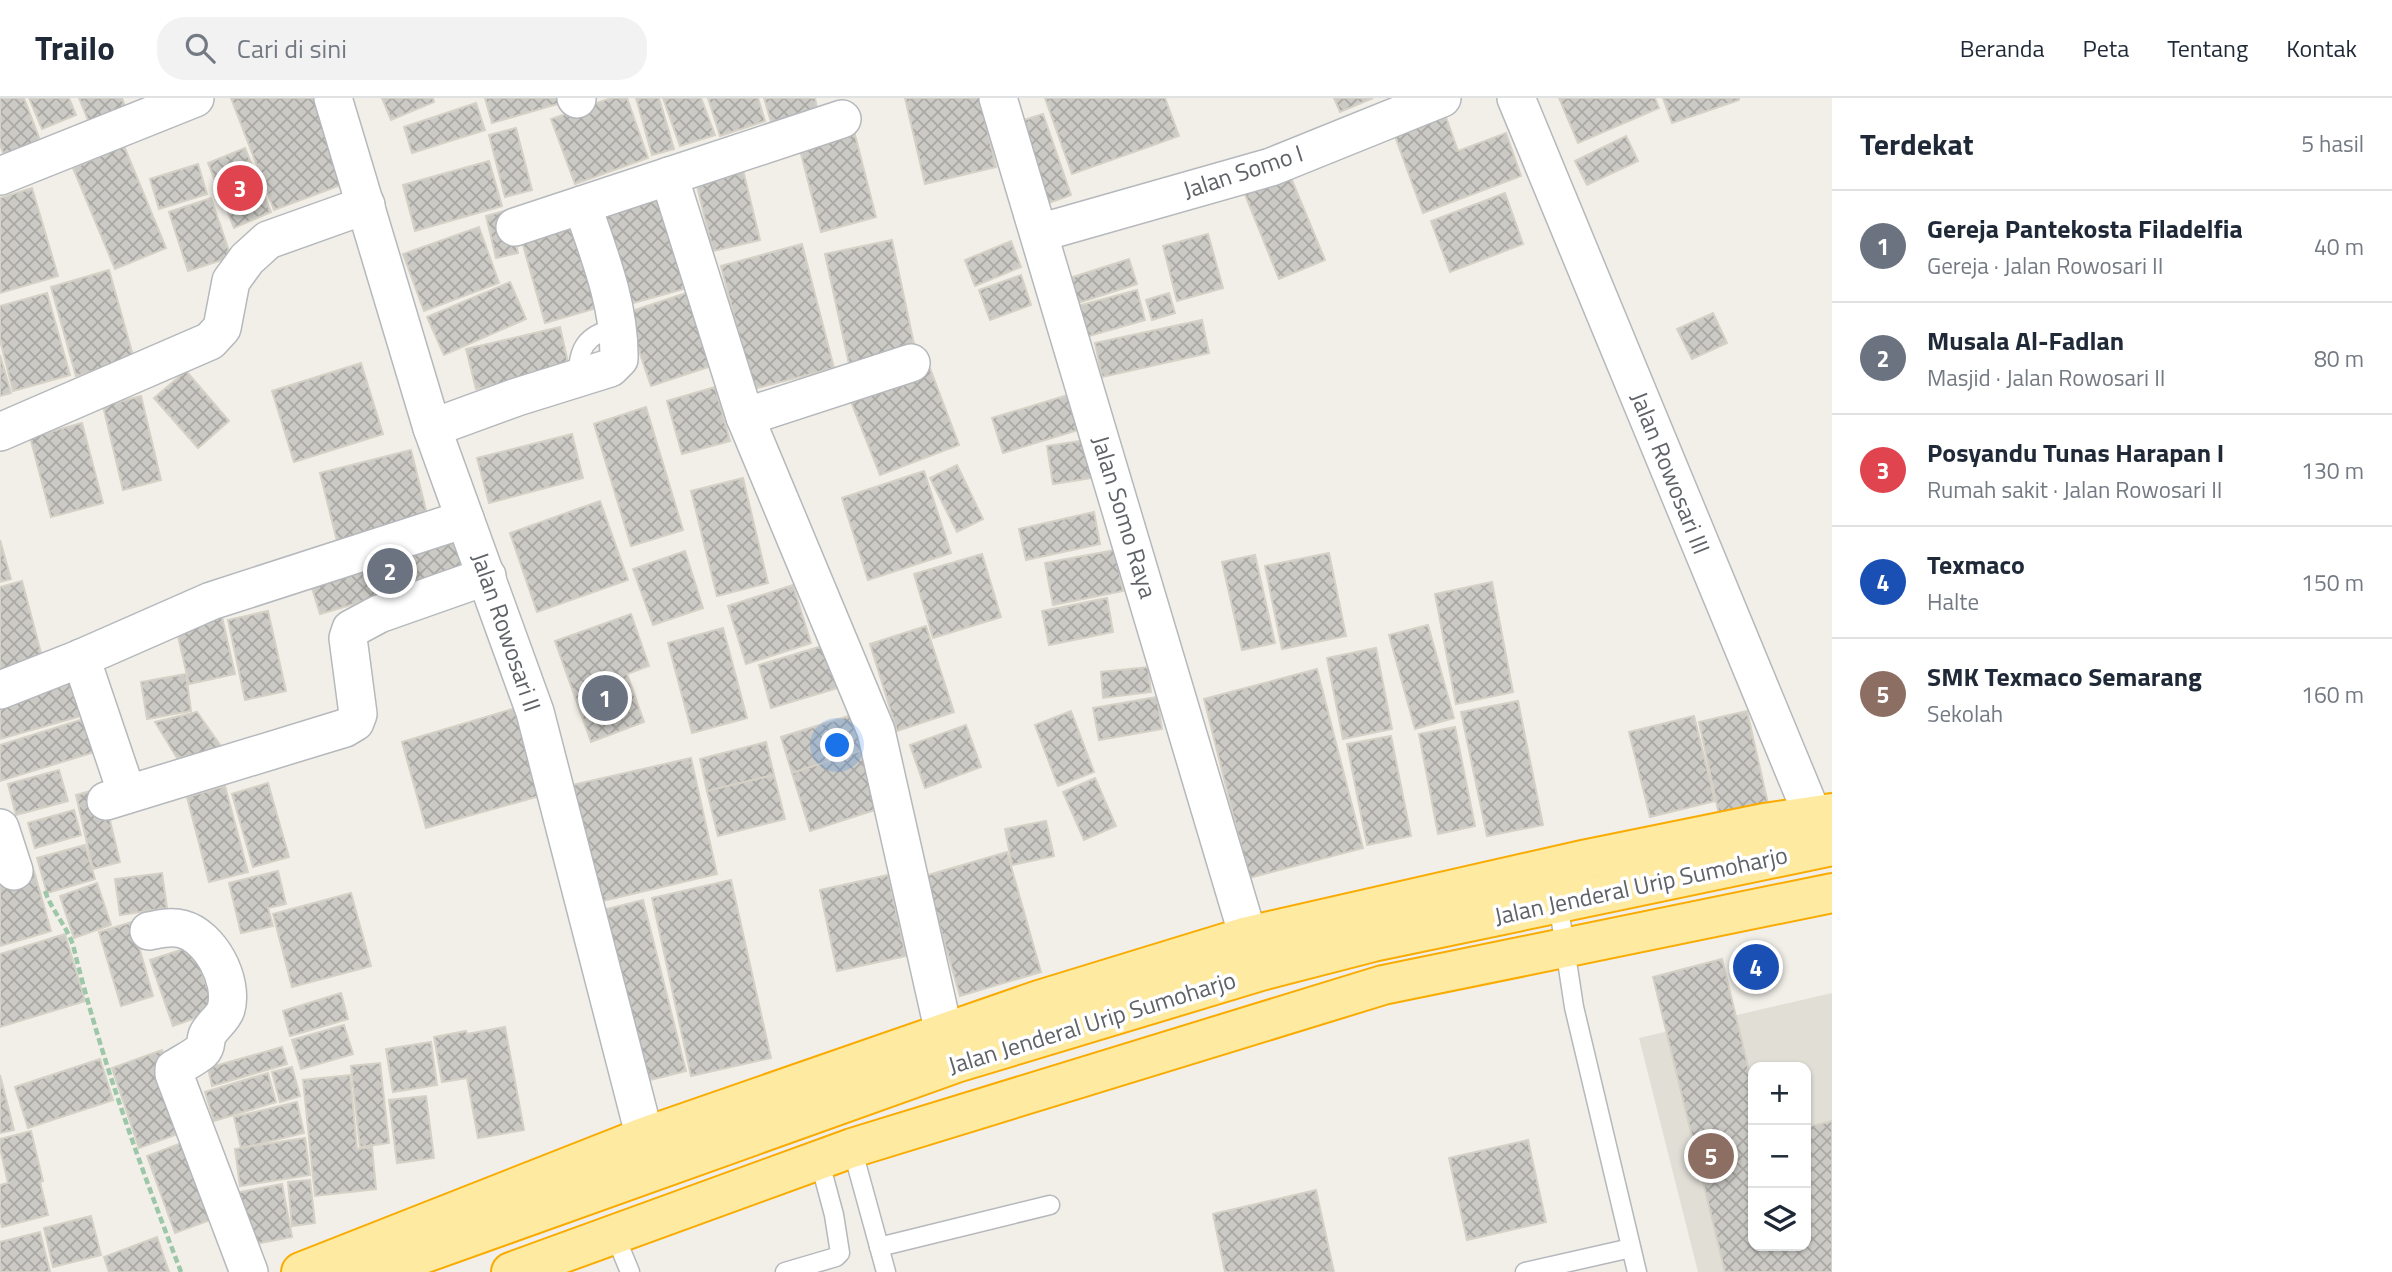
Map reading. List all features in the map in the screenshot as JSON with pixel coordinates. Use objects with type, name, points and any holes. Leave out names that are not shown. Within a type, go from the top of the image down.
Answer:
[{"type":"highway","points":[[301,1272],[645,1137],[1039,1000],[1248,936],[1587,859],[1765,823],[1826,831]]},
{"type":"highway","name":"Jalan Jenderal Urip Sumoharjo","points":[[373,1272],[956,1063],[1261,971],[1373,942],[1558,902],[1826,831]]},
{"type":"highway","name":"Jalan Jenderal Urip Sumoharjo","points":[[522,1270],[614,1233],[835,1154],[1383,985],[1832,893]]},
{"type":"street","points":[[0,176],[195,98]]},
{"type":"street","name":"Jalan Rowosari II","points":[[333,98],[432,428],[535,712],[654,1173]]},
{"type":"street","name":"Jalan Somo Raya","points":[[998,98],[1248,936]]},
{"type":"street","name":"Jalan Somo I","points":[[1039,233],[1272,167],[1442,98]]},
{"type":"street","name":"Jalan Rowosari III","points":[[1516,98],[1826,831]]},
{"type":"street","points":[[515,227],[842,118]]},
{"type":"street","points":[[669,176],[746,417],[876,731],[944,1033]]},
{"type":"street","points":[[0,432],[209,341],[222,328],[231,281],[247,259],[268,240],[366,205]]},
{"type":"street","points":[[432,428],[517,397],[610,368],[618,359],[608,280],[582,205]]},
{"type":"street","points":[[746,417],[911,363]]},
{"type":"street","points":[[0,690],[211,601],[465,519]]},
{"type":"street","points":[[81,658],[116,798],[345,728],[355,722],[358,714],[348,638],[351,629],[379,614],[487,576]]},
{"type":"street","points":[[0,828],[14,871]]},
{"type":"street","points":[[149,930],[168,927],[196,934],[222,967],[226,984],[226,1009],[207,1037],[206,1046],[174,1069],[174,1074],[248,1272]]},
{"type":"lane","points":[[1558,902],[1574,1007],[1637,1272]]},
{"type":"lane","points":[[835,1154],[879,1247],[886,1272]]},
{"type":"lane","points":[[785,1272],[836,1257],[840,1253],[834,1214],[835,1154]]},
{"type":"lane","points":[[879,1247],[1050,1205]]},
{"type":"lane","points":[[614,1233],[630,1272]]},
{"type":"lane","points":[[1525,1272],[1632,1248]]},
{"type":"path","points":[[14,871],[29,866],[37,868],[57,918],[67,929],[101,1045],[147,1184],[181,1272]]},
{"type":"shaded area","points":[[1832,993],[1832,1272],[1698,1272],[1639,1038]]},
{"type":"building","points":[[0,98],[24,98],[41,143],[4,156],[0,144]]},
{"type":"building","points":[[29,98],[69,98],[76,115],[42,129]]},
{"type":"building","points":[[79,98],[122,98],[126,110],[90,125]]},
{"type":"building","points":[[231,98],[320,98],[352,181],[274,210]]},
{"type":"building","points":[[382,98],[433,98],[434,102],[391,120]]},
{"type":"building","points":[[485,98],[560,98],[561,103],[492,123]]},
{"type":"building","points":[[611,98],[627,98],[648,158],[575,184],[551,119]]},
{"type":"building","points":[[636,98],[659,98],[674,149],[652,155]]},
{"type":"building","points":[[663,98],[701,98],[715,135],[680,146]]},
{"type":"building","points":[[708,98],[758,98],[765,121],[720,136]]},
{"type":"building","points":[[764,98],[815,98],[817,108],[771,122]]},
{"type":"building","points":[[905,98],[980,98],[996,167],[925,184]]},
{"type":"building","points":[[1045,98],[1165,98],[1179,136],[1072,174]]},
{"type":"building","points":[[1334,98],[1373,98],[1340,112]]},
{"type":"building","points":[[1559,98],[1655,98],[1659,108],[1578,143]]},
{"type":"building","points":[[1663,98],[1739,98],[1739,100],[1672,123]]},
{"type":"building","points":[[476,103],[485,130],[412,153],[404,127]]},
{"type":"building","points":[[1442,106],[1458,151],[1506,133],[1521,176],[1423,213],[1391,125]]},
{"type":"building","points":[[1043,114],[1071,195],[1049,203],[1021,121]]},
{"type":"building","points":[[516,128],[532,190],[505,197],[489,135]]},
{"type":"building","points":[[854,131],[876,217],[821,232],[799,146]]},
{"type":"building","points":[[1626,136],[1638,161],[1587,185],[1575,161]]},
{"type":"building","points":[[124,146],[166,248],[115,269],[73,168]]},
{"type":"building","points":[[245,148],[271,212],[234,228],[208,163]]},
{"type":"building","points":[[489,161],[502,206],[415,231],[403,185]]},
{"type":"building","points":[[198,164],[207,194],[159,209],[150,179]]},
{"type":"building","points":[[743,170],[760,240],[713,251],[696,182]]},
{"type":"building","points":[[1289,173],[1325,260],[1279,279],[1244,192]]},
{"type":"building","points":[[670,181],[698,285],[626,305],[597,202]]},
{"type":"building","points":[[32,188],[58,276],[0,293],[0,198]]},
{"type":"building","points":[[1505,193],[1523,244],[1450,272],[1431,221]]},
{"type":"building","points":[[211,198],[231,257],[188,271],[169,212]]},
{"type":"building","points":[[508,210],[518,253],[496,258],[486,216]]},
{"type":"building","points":[[575,215],[600,307],[545,323],[519,231]]},
{"type":"building","points":[[479,227],[499,283],[424,311],[403,254]]},
{"type":"building","points":[[1208,234],[1223,288],[1177,301],[1163,246]]},
{"type":"building","points":[[892,240],[915,349],[849,364],[825,254]]},
{"type":"building","points":[[1011,241],[1021,267],[975,286],[965,260]]},
{"type":"building","points":[[802,244],[834,368],[753,389],[721,266]]},
{"type":"building","points":[[1129,259],[1137,284],[1075,304],[1067,279]]},
{"type":"building","points":[[109,270],[134,359],[76,376],[51,287]]},
{"type":"building","points":[[1021,275],[1031,305],[990,320],[979,290]]},
{"type":"building","points":[[510,282],[526,319],[444,355],[427,317]]},
{"type":"building","points":[[1137,290],[1145,320],[1082,338],[1074,307]]},
{"type":"building","points":[[692,291],[717,364],[651,386],[626,313]]},
{"type":"building","points":[[47,293],[70,375],[13,391],[0,340],[0,306]]},
{"type":"building","points":[[1169,293],[1175,313],[1152,320],[1146,300]]},
{"type":"building","points":[[1713,313],[1727,343],[1692,359],[1677,329]]},
{"type":"building","points":[[1202,320],[1209,353],[1102,377],[1095,343]]},
{"type":"building","points":[[560,327],[569,367],[476,389],[466,349]]},
{"type":"building","points":[[0,355],[11,393],[0,396]]},
{"type":"building","points":[[361,363],[383,434],[294,462],[272,391]]},
{"type":"building","points":[[928,363],[959,445],[880,475],[848,394]]},
{"type":"building","points":[[186,371],[229,421],[198,448],[154,398]]},
{"type":"building","points":[[715,387],[730,441],[682,454],[667,401]]},
{"type":"building","points":[[1081,391],[1091,426],[1003,453],[992,418]]},
{"type":"building","points":[[141,396],[161,480],[123,490],[103,406]]},
{"type":"building","points":[[646,407],[683,530],[631,546],[594,424]]},
{"type":"building","points":[[82,423],[103,503],[51,517],[30,437]]},
{"type":"building","points":[[572,434],[583,478],[489,503],[477,458]]},
{"type":"building","points":[[1100,438],[1105,476],[1053,484],[1047,446]]},
{"type":"building","points":[[411,450],[429,522],[338,545],[320,473]]},
{"type":"building","points":[[957,465],[983,519],[957,532],[930,478]]},
{"type":"building","points":[[924,471],[951,553],[868,580],[842,498]]},
{"type":"building","points":[[743,478],[768,583],[717,596],[691,491]]},
{"type":"building","points":[[600,501],[628,580],[537,612],[510,533]]},
{"type":"building","points":[[1094,512],[1100,544],[1026,560],[1019,529]]},
{"type":"building","points":[[461,527],[474,569],[320,614],[307,572]]},
{"type":"building","points":[[0,540],[11,579],[0,582]]},
{"type":"building","points":[[1115,550],[1123,591],[1053,605],[1045,563]]},
{"type":"building","points":[[685,551],[703,608],[653,625],[633,569]]},
{"type":"building","points":[[1329,553],[1346,636],[1282,649],[1265,566]]},
{"type":"building","points":[[982,554],[1001,617],[933,638],[914,574]]},
{"type":"building","points":[[1255,555],[1275,643],[1242,650],[1222,562]]},
{"type":"building","points":[[22,581],[45,668],[0,679],[0,587]]},
{"type":"building","points":[[1492,582],[1513,692],[1456,704],[1435,594]]},
{"type":"building","points":[[793,585],[811,643],[746,664],[728,606]]},
{"type":"building","points":[[1107,598],[1113,632],[1049,645],[1042,611]]},
{"type":"building","points":[[268,611],[286,691],[245,700],[228,620]]},
{"type":"building","points":[[221,613],[235,674],[189,684],[175,623]]},
{"type":"building","points":[[631,614],[649,666],[627,674],[644,722],[591,742],[555,641]]},
{"type":"building","points":[[1428,625],[1454,718],[1415,729],[1389,635]]},
{"type":"building","points":[[926,626],[954,712],[897,731],[870,644]]},
{"type":"building","points":[[723,628],[747,718],[692,733],[668,643]]},
{"type":"building","points":[[832,643],[844,686],[771,708],[759,665]]},
{"type":"building","points":[[1376,648],[1392,729],[1343,739],[1327,658]]},
{"type":"building","points":[[1148,667],[1151,692],[1103,698],[1101,672]]},
{"type":"building","points":[[1317,669],[1363,848],[1249,878],[1204,699]]},
{"type":"building","points":[[77,673],[88,714],[0,739],[0,695]]},
{"type":"building","points":[[186,674],[191,711],[147,719],[141,682]]},
{"type":"building","points":[[1157,697],[1162,729],[1099,740],[1093,708]]},
{"type":"building","points":[[1518,701],[1543,825],[1487,836],[1461,712]]},
{"type":"building","points":[[519,707],[543,795],[426,828],[402,742]]},
{"type":"building","points":[[1071,711],[1094,772],[1058,786],[1035,725]]},
{"type":"building","points":[[1747,711],[1769,808],[1720,819],[1699,722]]},
{"type":"building","points":[[197,712],[223,749],[177,758],[155,722]]},
{"type":"building","points":[[855,714],[866,749],[792,773],[781,737]]},
{"type":"building","points":[[1694,716],[1715,801],[1650,817],[1629,732]]},
{"type":"building","points":[[90,717],[101,750],[0,781],[0,745]]},
{"type":"building","points":[[966,725],[981,767],[925,788],[910,745]]},
{"type":"building","points":[[1455,727],[1475,826],[1438,834],[1419,734]]},
{"type":"building","points":[[1391,736],[1411,836],[1367,845],[1347,744]]},
{"type":"building","points":[[766,742],[774,775],[707,791],[700,759]]},
{"type":"building","points":[[866,749],[884,807],[810,831],[792,773]]},
{"type":"building","points":[[691,758],[717,874],[594,903],[568,786]]},
{"type":"building","points":[[59,770],[68,801],[16,815],[8,784]]},
{"type":"building","points":[[774,775],[785,819],[718,836],[707,791]]},
{"type":"building","points":[[1095,778],[1116,826],[1084,840],[1063,792]]},
{"type":"building","points":[[268,783],[289,857],[253,867],[232,794]]},
{"type":"building","points":[[225,786],[248,872],[209,882],[187,797]]},
{"type":"building","points":[[102,788],[120,862],[93,869],[76,795]]},
{"type":"building","points":[[74,810],[81,835],[35,848],[28,823]]},
{"type":"building","points":[[1046,821],[1054,856],[1012,865],[1005,829]]},
{"type":"building","points":[[85,845],[95,879],[47,893],[37,858]]},
{"type":"building","points":[[1007,852],[1041,972],[960,996],[925,876]]},
{"type":"building","points":[[34,871],[51,931],[0,946],[0,882]]},
{"type":"building","points":[[278,871],[286,904],[268,908],[273,926],[241,933],[229,883]]},
{"type":"building","points":[[162,873],[167,908],[120,915],[115,879]]},
{"type":"building","points":[[888,875],[906,956],[837,971],[820,890]]},
{"type":"building","points":[[731,880],[771,1058],[691,1076],[652,898]]},
{"type":"building","points":[[97,883],[111,925],[74,938],[60,896]]},
{"type":"building","points":[[351,893],[371,966],[292,987],[273,914]]},
{"type":"building","points":[[643,900],[686,1071],[638,1083],[595,912]]},
{"type":"building","points":[[132,922],[153,996],[121,1006],[99,932]]},
{"type":"building","points":[[65,934],[85,1001],[0,1027],[0,954]]},
{"type":"building","points":[[193,946],[215,1011],[173,1026],[150,960]]},
{"type":"building","points":[[1722,959],[1748,1066],[1748,1251],[1811,1251],[1811,1126],[1832,1121],[1832,1272],[1725,1272],[1653,977]]},
{"type":"building","points":[[341,993],[348,1019],[290,1036],[283,1011]]},
{"type":"building","points":[[344,1025],[353,1054],[301,1069],[292,1040]]},
{"type":"building","points":[[505,1027],[524,1130],[478,1138],[467,1078],[442,1082],[434,1037]]},
{"type":"building","points":[[431,1042],[437,1085],[393,1092],[386,1049]]},
{"type":"building","points":[[282,1047],[287,1064],[212,1086],[208,1068]]},
{"type":"building","points":[[162,1050],[189,1130],[139,1148],[112,1068]]},
{"type":"building","points":[[100,1059],[113,1100],[28,1128],[15,1087]]},
{"type":"building","points":[[380,1063],[389,1143],[360,1147],[351,1066]]},
{"type":"building","points":[[292,1067],[300,1096],[280,1102],[272,1072]]},
{"type":"building","points":[[268,1073],[276,1102],[214,1121],[205,1092]]},
{"type":"building","points":[[0,1075],[14,1130],[0,1133]]},
{"type":"building","points":[[350,1075],[357,1149],[372,1147],[376,1189],[315,1196],[303,1080]]},
{"type":"building","points":[[426,1096],[434,1158],[397,1163],[389,1100]]},
{"type":"building","points":[[297,1102],[304,1133],[241,1148],[234,1117]]},
{"type":"building","points":[[31,1131],[48,1215],[2,1227],[0,1185],[8,1183],[0,1139]]},
{"type":"building","points":[[305,1138],[310,1175],[240,1186],[235,1149]]},
{"type":"building","points":[[192,1139],[221,1216],[175,1233],[147,1156]]},
{"type":"building","points":[[1528,1140],[1546,1222],[1467,1240],[1449,1158]]},
{"type":"building","points":[[310,1180],[315,1223],[292,1226],[288,1182]]},
{"type":"building","points":[[282,1184],[292,1237],[245,1246],[235,1193]]},
{"type":"building","points":[[1316,1190],[1334,1272],[1225,1272],[1213,1214]]},
{"type":"building","points":[[91,1216],[101,1255],[53,1267],[44,1228]]},
{"type":"building","points":[[40,1232],[50,1272],[0,1272],[0,1242]]},
{"type":"building","points":[[157,1237],[169,1272],[109,1272],[104,1257]]},
{"type":"place","name":"Posyandu Tunas Harapan I","points":[[240,188]]},
{"type":"place","name":"Musala Al-Fadlan","points":[[390,571]]},
{"type":"place","name":"Gereja Pantekosta Filadelfia","points":[[605,698]]},
{"type":"place","name":"Texmaco","points":[[1756,967]]},
{"type":"place","name":"SMK Texmaco Semarang","points":[[1711,1156]]}]
